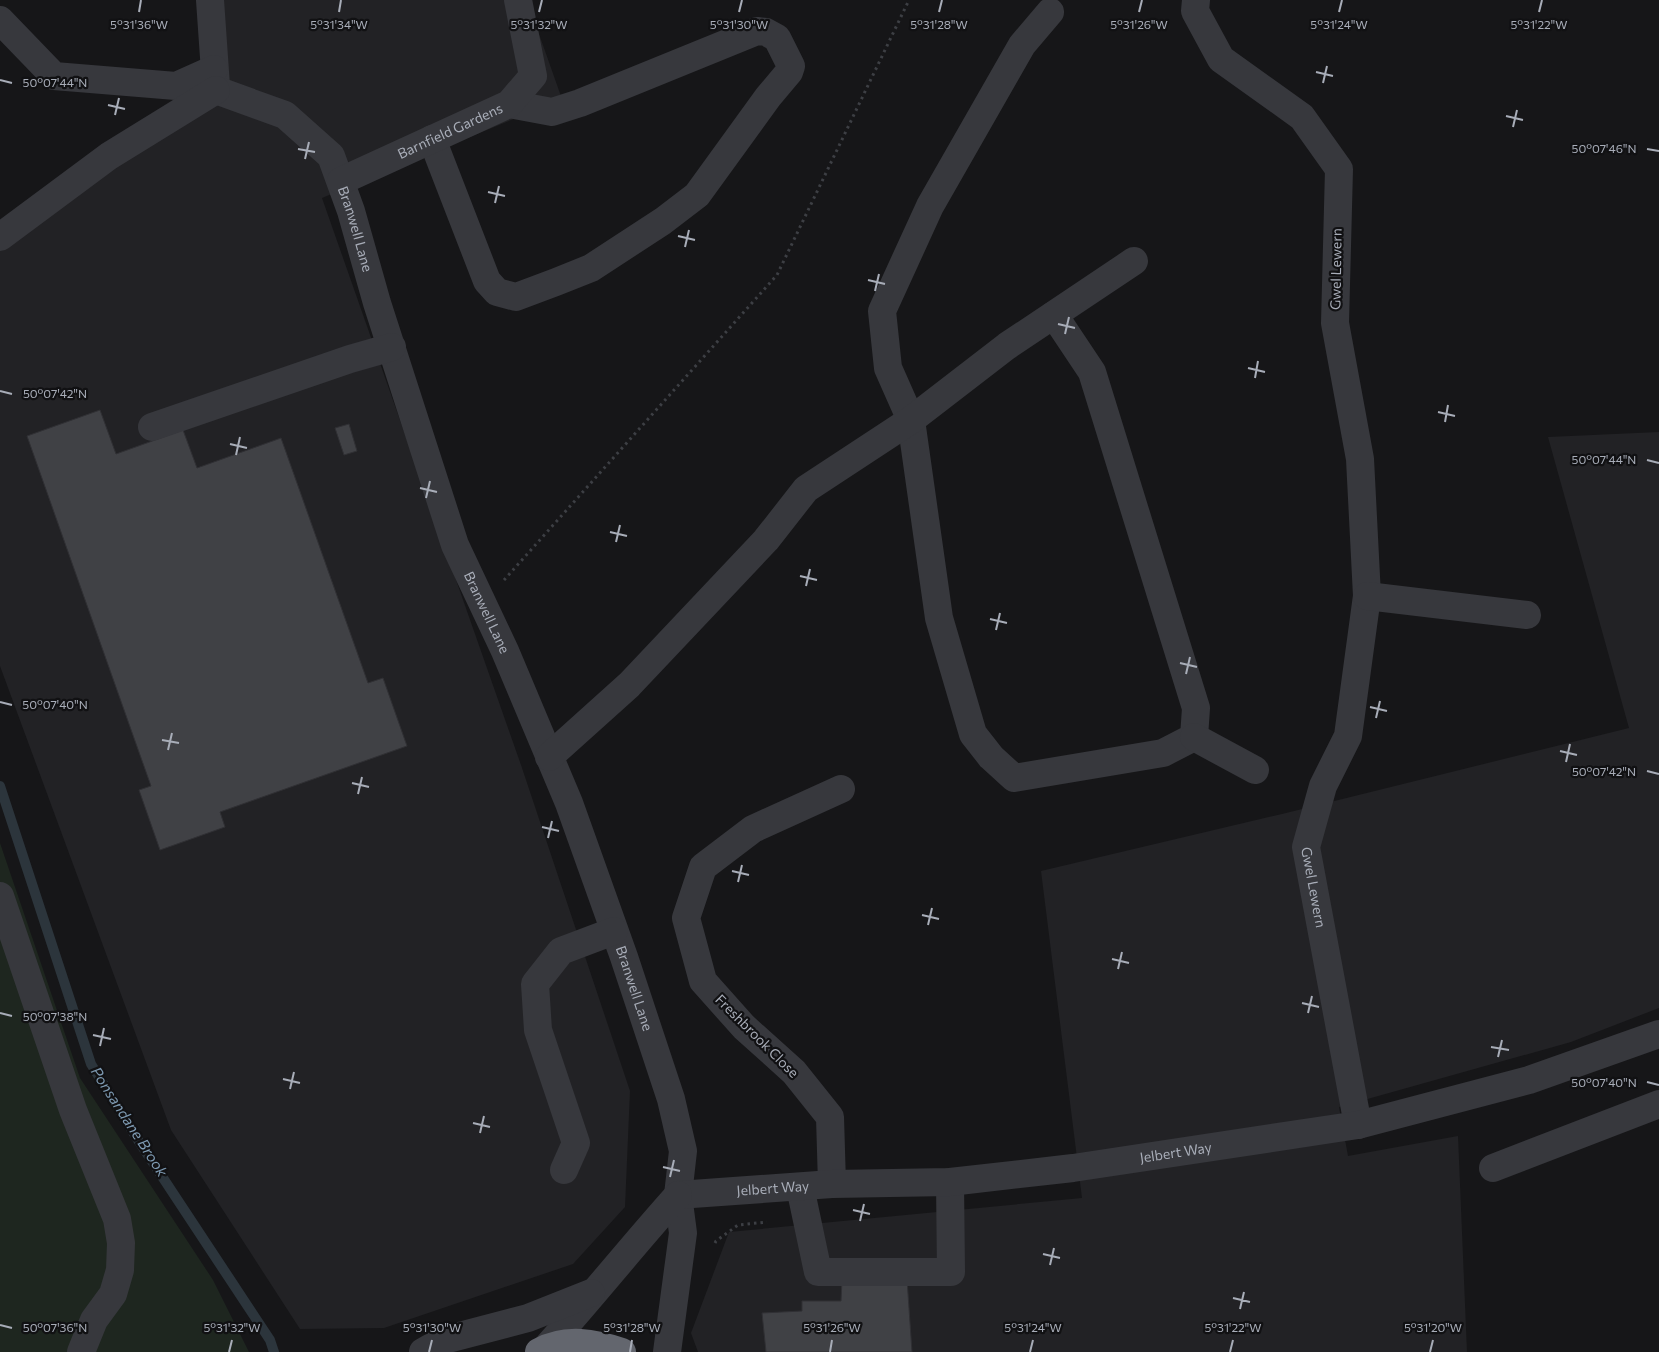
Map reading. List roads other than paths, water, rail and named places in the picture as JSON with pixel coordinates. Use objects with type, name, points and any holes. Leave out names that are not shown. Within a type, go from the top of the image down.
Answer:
[{"type":"highway","points":[[542,1350],[572,1342],[599,1344],[622,1352]]},
{"type":"street","points":[[210,0],[215,80]]},
{"type":"street","name":"Barnfield Gardens","points":[[341,181],[509,104],[534,76],[518,0]]},
{"type":"street","name":"Gwel Lewern","points":[[1196,0],[1195,11],[1221,60],[1302,117],[1339,169],[1335,323],[1360,459],[1367,596],[1348,736],[1323,786],[1306,847],[1358,1125]]},
{"type":"street","points":[[1050,12],[1022,45],[935,198],[882,311],[888,368],[911,420],[939,618],[973,734],[991,757],[1014,778],[1163,753],[1194,737]]},
{"type":"street","points":[[0,20],[54,76],[176,86],[215,80]]},
{"type":"street","points":[[432,139],[487,280],[497,292],[516,297],[590,268],[662,221],[697,195],[768,97],[789,72],[791,66],[777,38],[766,32],[757,31],[580,103],[552,112],[509,104]]},
{"type":"street","points":[[0,237],[215,80]]},
{"type":"street","name":"Branwell Lane","points":[[215,80],[285,115],[332,156],[455,545],[505,651],[569,803],[671,1099],[683,1150],[678,1195],[683,1233],[667,1352]]},
{"type":"street","points":[[549,757],[629,685],[766,540],[806,489],[911,420],[1007,346],[1134,261]]},
{"type":"street","points":[[1054,315],[1092,372],[1196,708],[1194,737]]},
{"type":"street","points":[[152,428],[350,359],[392,347]]},
{"type":"street","points":[[1367,596],[1527,615]]},
{"type":"street","points":[[1194,737],[1255,770]]},
{"type":"street","name":"Freshbrook Close","points":[[832,1184],[830,1117],[794,1072],[744,1027],[703,981],[686,918],[703,867],[753,829],[841,789]]},
{"type":"street","points":[[0,896],[73,1110],[117,1219],[120,1235],[120,1270],[113,1294],[94,1320],[81,1352]]},
{"type":"street","points":[[564,1170],[576,1143],[538,1030],[535,984],[561,951],[614,931]]},
{"type":"street","name":"Jelbert Way","points":[[678,1195],[832,1184],[950,1182],[1074,1168],[1358,1125],[1529,1080],[1659,1034]]},
{"type":"street","points":[[1493,1168],[1659,1104]]},
{"type":"street","points":[[800,1186],[818,1272],[951,1272],[950,1182]]},
{"type":"street","points":[[542,1350],[597,1291],[632,1246],[678,1195]]},
{"type":"street","points":[[423,1352],[444,1340],[528,1318],[597,1291]]},
{"type":"waterway","name":"Ponsandane Brook","points":[[0,786],[91,1064],[136,1137],[270,1340],[274,1352]]}]
